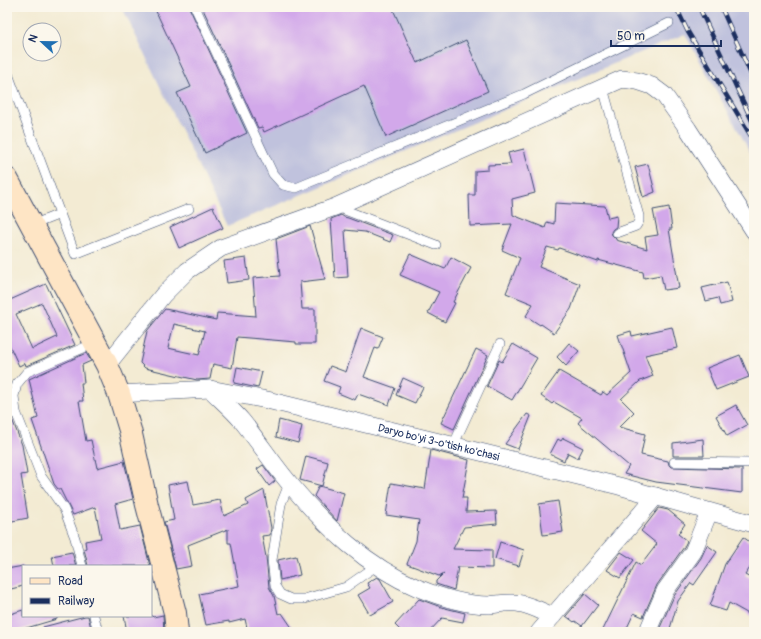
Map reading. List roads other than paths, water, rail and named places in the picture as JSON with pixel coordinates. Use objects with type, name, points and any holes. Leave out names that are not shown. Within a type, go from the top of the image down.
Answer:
[{"type":"street","points":[[107,365],[163,295],[187,271],[221,248],[335,207],[622,79],[637,81],[652,86],[664,95],[688,129],[754,231]]},
{"type":"street","points":[[7,179],[107,365],[119,394],[130,430],[147,505],[175,613],[177,632]]},
{"type":"street","points":[[210,389],[241,420],[289,484],[327,525],[376,566],[417,587],[444,598],[468,603],[489,605],[509,602],[524,604],[553,616]]},
{"type":"street","name":"Daryo bo'yi 3-o'tish ko'chasi","points":[[119,394],[210,389],[267,400],[656,496],[754,524]]},
{"type":"street","points":[[539,632],[656,496]]},
{"type":"street","points":[[648,632],[664,591],[693,552],[709,512]]},
{"type":"lane","points":[[195,7],[273,174],[283,184],[296,188],[524,94],[669,23]]},
{"type":"lane","points":[[7,71],[75,254],[189,209]]},
{"type":"lane","points":[[604,88],[639,216],[636,226],[617,233]]},
{"type":"lane","points":[[335,207],[436,245]]},
{"type":"lane","points":[[32,225],[60,214]]},
{"type":"lane","points":[[82,565],[75,538],[64,509],[41,476],[16,412],[14,396],[17,384],[27,372],[95,343]]},
{"type":"lane","points":[[453,446],[500,344]]},
{"type":"lane","points":[[674,462],[754,463]]},
{"type":"lane","points":[[289,484],[280,504],[272,560],[275,586],[280,594],[291,599],[304,599],[346,587],[376,566]]},
{"type":"lane","points":[[94,617],[98,632]]},
{"type":"railway","points":[[676,7],[688,32],[754,141]]},
{"type":"railway","points":[[699,7],[754,125]]},
{"type":"railway","points":[[721,7],[754,81]]},
{"type":"railway","points":[[750,7],[754,12]]}]
